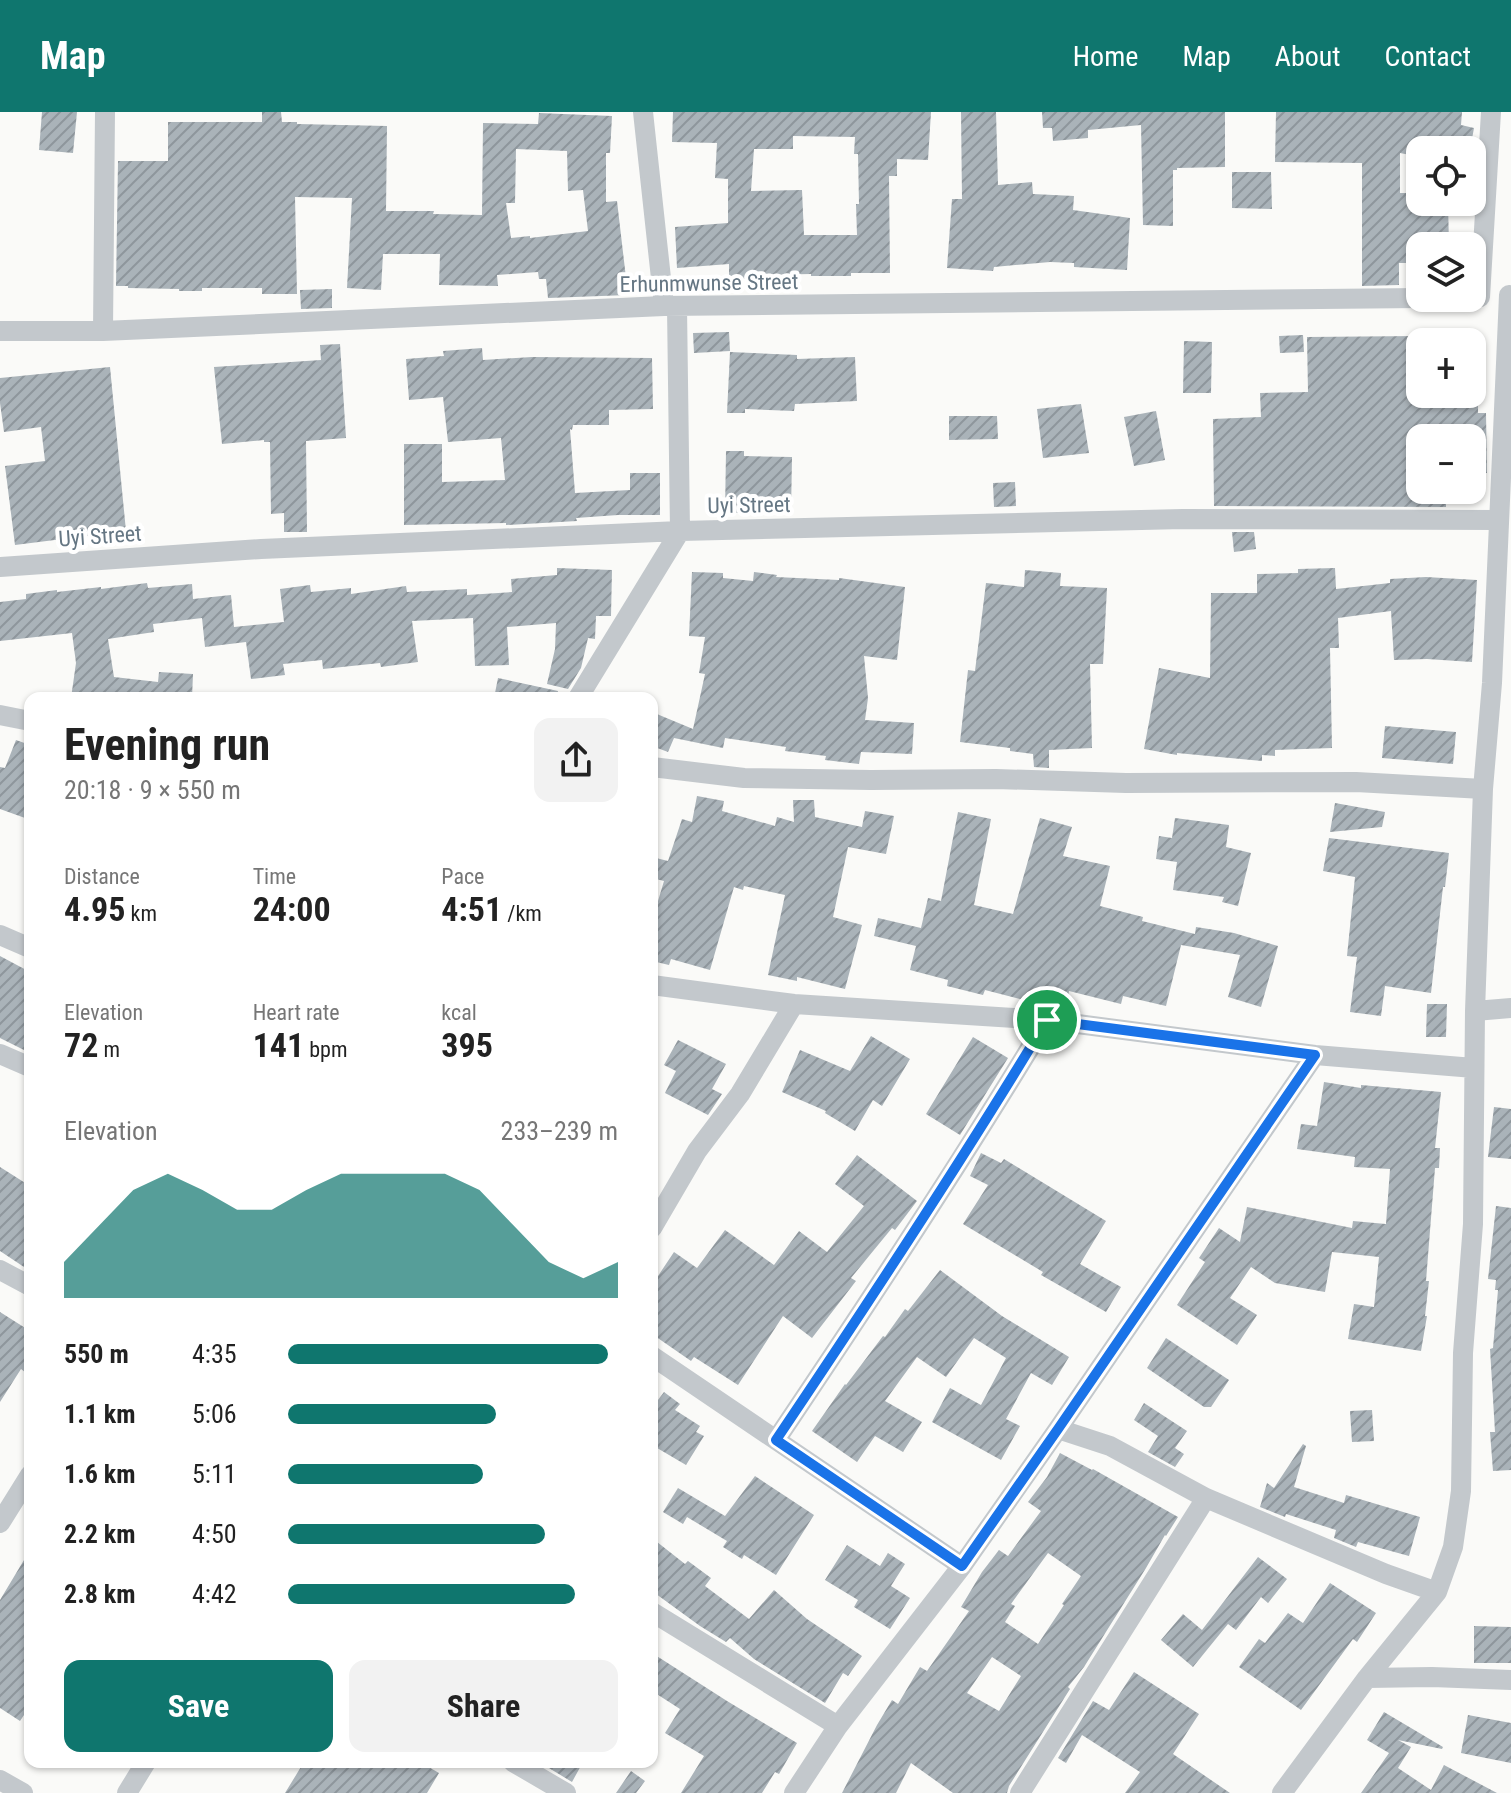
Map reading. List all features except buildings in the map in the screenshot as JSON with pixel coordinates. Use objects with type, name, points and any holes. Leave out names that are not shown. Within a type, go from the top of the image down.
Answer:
[{"type":"street","points":[[103,331],[105,112]]},
{"type":"street","points":[[582,692],[680,531],[670,306],[643,112]]},
{"type":"street","points":[[1481,232],[1491,112]]},
{"type":"street","points":[[1282,1793],[1367,1678],[1437,1592],[1453,1547],[1461,1491],[1463,1353],[1473,1224],[1475,1011],[1483,789],[1492,683],[1510,295],[1486,296]]},
{"type":"street","name":"Erhunmwunse Street","points":[[0,331],[103,331],[670,306],[1406,298]]},
{"type":"street","name":"Uyi Street","points":[[0,567],[261,549],[680,531],[1167,520],[1499,520]]},
{"type":"street","points":[[0,715],[24,720]]},
{"type":"street","points":[[658,768],[744,778],[1126,783],[1356,782],[1483,789]]},
{"type":"street","points":[[0,935],[24,945]]},
{"type":"street","points":[[658,986],[794,1004],[1047,1020],[1315,1055],[1474,1068]]},
{"type":"street","points":[[658,1218],[697,1151],[740,1094],[794,1004]]},
{"type":"street","points":[[1475,1011],[1511,1008]]},
{"type":"street","points":[[776,1440],[973,1141],[1047,1020]]},
{"type":"street","points":[[0,1054],[24,1064]]},
{"type":"street","points":[[794,1793],[838,1726],[962,1566],[1315,1055]]},
{"type":"street","points":[[0,1270],[24,1283]]},
{"type":"street","points":[[658,1360],[962,1566]]},
{"type":"street","points":[[1058,1429],[1110,1446],[1206,1498],[1386,1574],[1437,1592]]},
{"type":"street","points":[[0,1522],[24,1484]]},
{"type":"street","points":[[1020,1793],[1206,1498]]},
{"type":"street","points":[[658,1616],[838,1726]]},
{"type":"street","points":[[1367,1678],[1511,1680]]},
{"type":"street","points":[[127,1793],[142,1768]]},
{"type":"street","points":[[523,1768],[566,1793]]},
{"type":"street","points":[[0,1780],[23,1793]]},
{"type":"route","points":[[1047,1020],[1315,1055],[962,1566],[776,1440],[982,1128],[1047,1020]]}]
